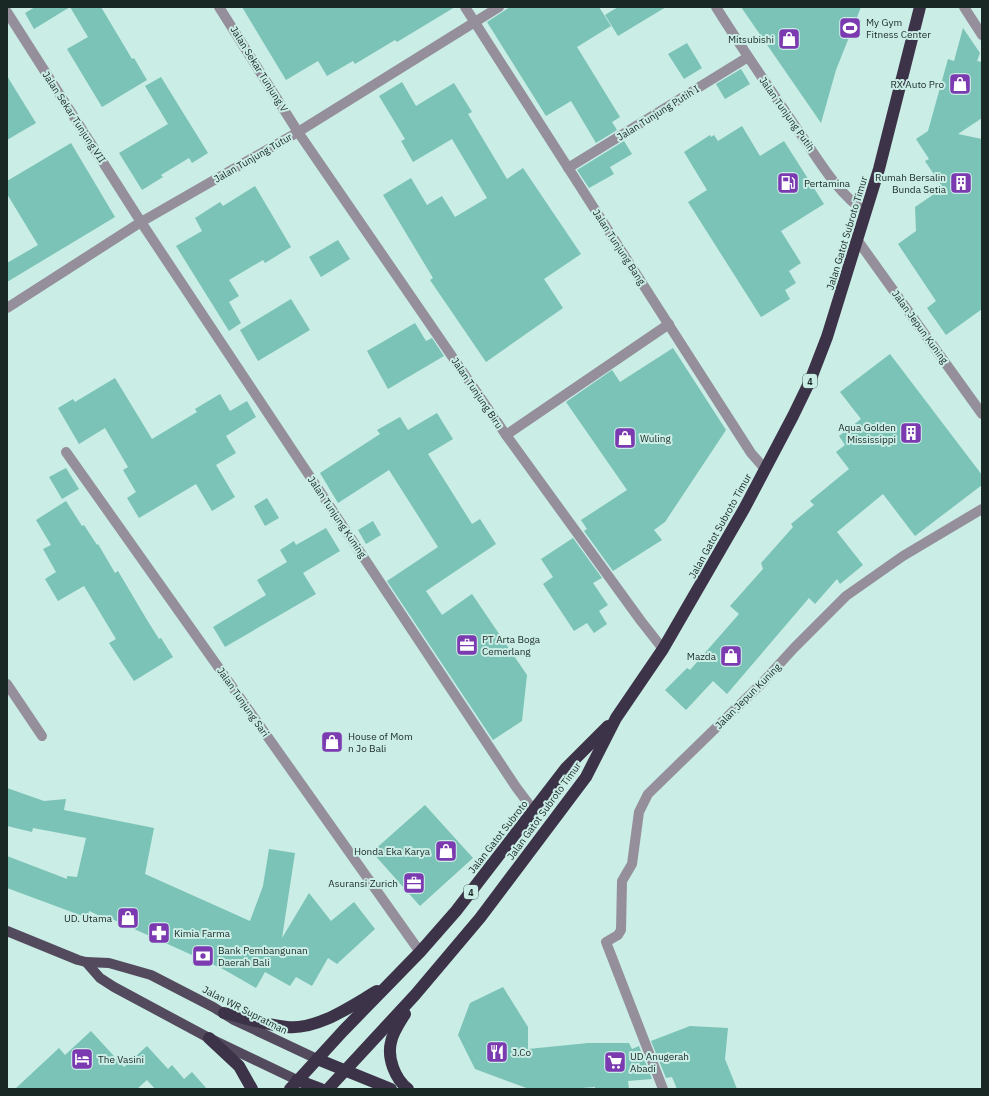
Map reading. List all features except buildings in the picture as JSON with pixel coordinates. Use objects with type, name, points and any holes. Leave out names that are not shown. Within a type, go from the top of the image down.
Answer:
[{"type":"highway","name":"Jalan Gatot Subroto Timur","points":[[415,995],[480,918],[586,777],[616,718],[663,649],[721,551],[766,469],[810,381],[827,337],[858,241],[920,7]]},
{"type":"highway","name":"Jalan Gatot Subroto","points":[[317,1059],[420,952],[456,911],[566,768],[616,718]]},
{"type":"highway","points":[[224,1013],[287,1027],[304,1026],[322,1020],[349,1007],[392,981]]},
{"type":"highway","name":"4","points":[[328,1089],[415,995]]},
{"type":"highway","name":"4","points":[[408,1089],[397,1077],[393,1066],[391,1047],[398,1026],[415,995]]},
{"type":"highway","points":[[209,1038],[240,1066],[252,1089]]},
{"type":"highway","name":"4","points":[[293,1084],[317,1059]]},
{"type":"highway","name":"Jalan WR Supratman","points":[[317,1059],[391,1089]]},
{"type":"highway","name":"Jalan WR Supratman","points":[[293,1084],[321,1089]]},
{"type":"main road","name":"Jalan WR Supratman","points":[[7,931],[86,962],[109,963],[151,975],[224,1013],[234,1020],[317,1059]]},
{"type":"main road","name":"Jalan WR Supratman","points":[[86,962],[100,978],[114,987],[293,1084]]},
{"type":"street","name":"Jalan Sekar Tunjung V","points":[[219,7],[298,132]]},
{"type":"street","name":"Jalan Tunjung Bang","points":[[465,7],[751,453],[766,469]]},
{"type":"street","name":"Jalan Tunjung Tutur","points":[[7,308],[141,222],[298,132],[499,7]]},
{"type":"street","name":"Jalan Tunjung Putih","points":[[716,7],[748,58],[821,164],[854,205],[866,212]]},
{"type":"street","points":[[964,7],[982,35]]},
{"type":"street","name":"Jalan Sekar Tunjung VII","points":[[7,12],[141,222]]},
{"type":"street","name":"Jalan Tunjung Putih I","points":[[568,168],[748,58]]},
{"type":"street","name":"Jalan Tunjung Biru","points":[[298,132],[506,435],[663,649]]},
{"type":"street","name":"Jalan Tunjung Kuning","points":[[141,222],[516,787],[534,811]]},
{"type":"street","name":"Jalan Jepun Kuning","points":[[858,241],[982,414]]},
{"type":"street","points":[[506,435],[669,324]]},
{"type":"street","name":"Jalan Tunjung Sari","points":[[66,452],[420,952]]},
{"type":"street","name":"Jalan Jepun Kuning","points":[[663,1089],[606,942],[618,935],[621,930],[622,881],[632,864],[639,812],[648,794],[764,682],[799,643],[846,596],[903,556],[982,509]]},
{"type":"street","points":[[7,684],[42,736]]},
{"type":"place","name":"My Gym Fitness Center","points":[[850,28]]},
{"type":"place","name":"Mitsubishi","points":[[789,39]]},
{"type":"place","name":"RX Auto Pro","points":[[960,84]]},
{"type":"place","name":"Pertamina","points":[[788,183]]},
{"type":"place","name":"Rumah Bersalin Bunda Setia","points":[[961,183]]},
{"type":"place","name":"Aqua Golden Mississippi","points":[[911,433]]},
{"type":"place","name":"Wuling","points":[[625,438]]},
{"type":"place","name":"PT Arta Boga Cemerlang","points":[[467,645]]},
{"type":"place","name":"Mazda","points":[[731,656]]},
{"type":"place","name":"House of Mom n Jo Bali","points":[[332,742]]},
{"type":"place","name":"Honda Eka Karya","points":[[446,851]]},
{"type":"place","name":"Asuransi Zurich","points":[[414,883]]},
{"type":"place","name":"UD. Utama","points":[[128,918]]},
{"type":"place","name":"Kimia Farma","points":[[159,933]]},
{"type":"place","name":"Bank Pembangunan Daerah Bali","points":[[203,956]]},
{"type":"place","name":"J.Co","points":[[497,1052]]},
{"type":"place","name":"The Vasini","points":[[82,1059]]},
{"type":"place","name":"UD Anugerah Abadi","points":[[615,1062]]}]
